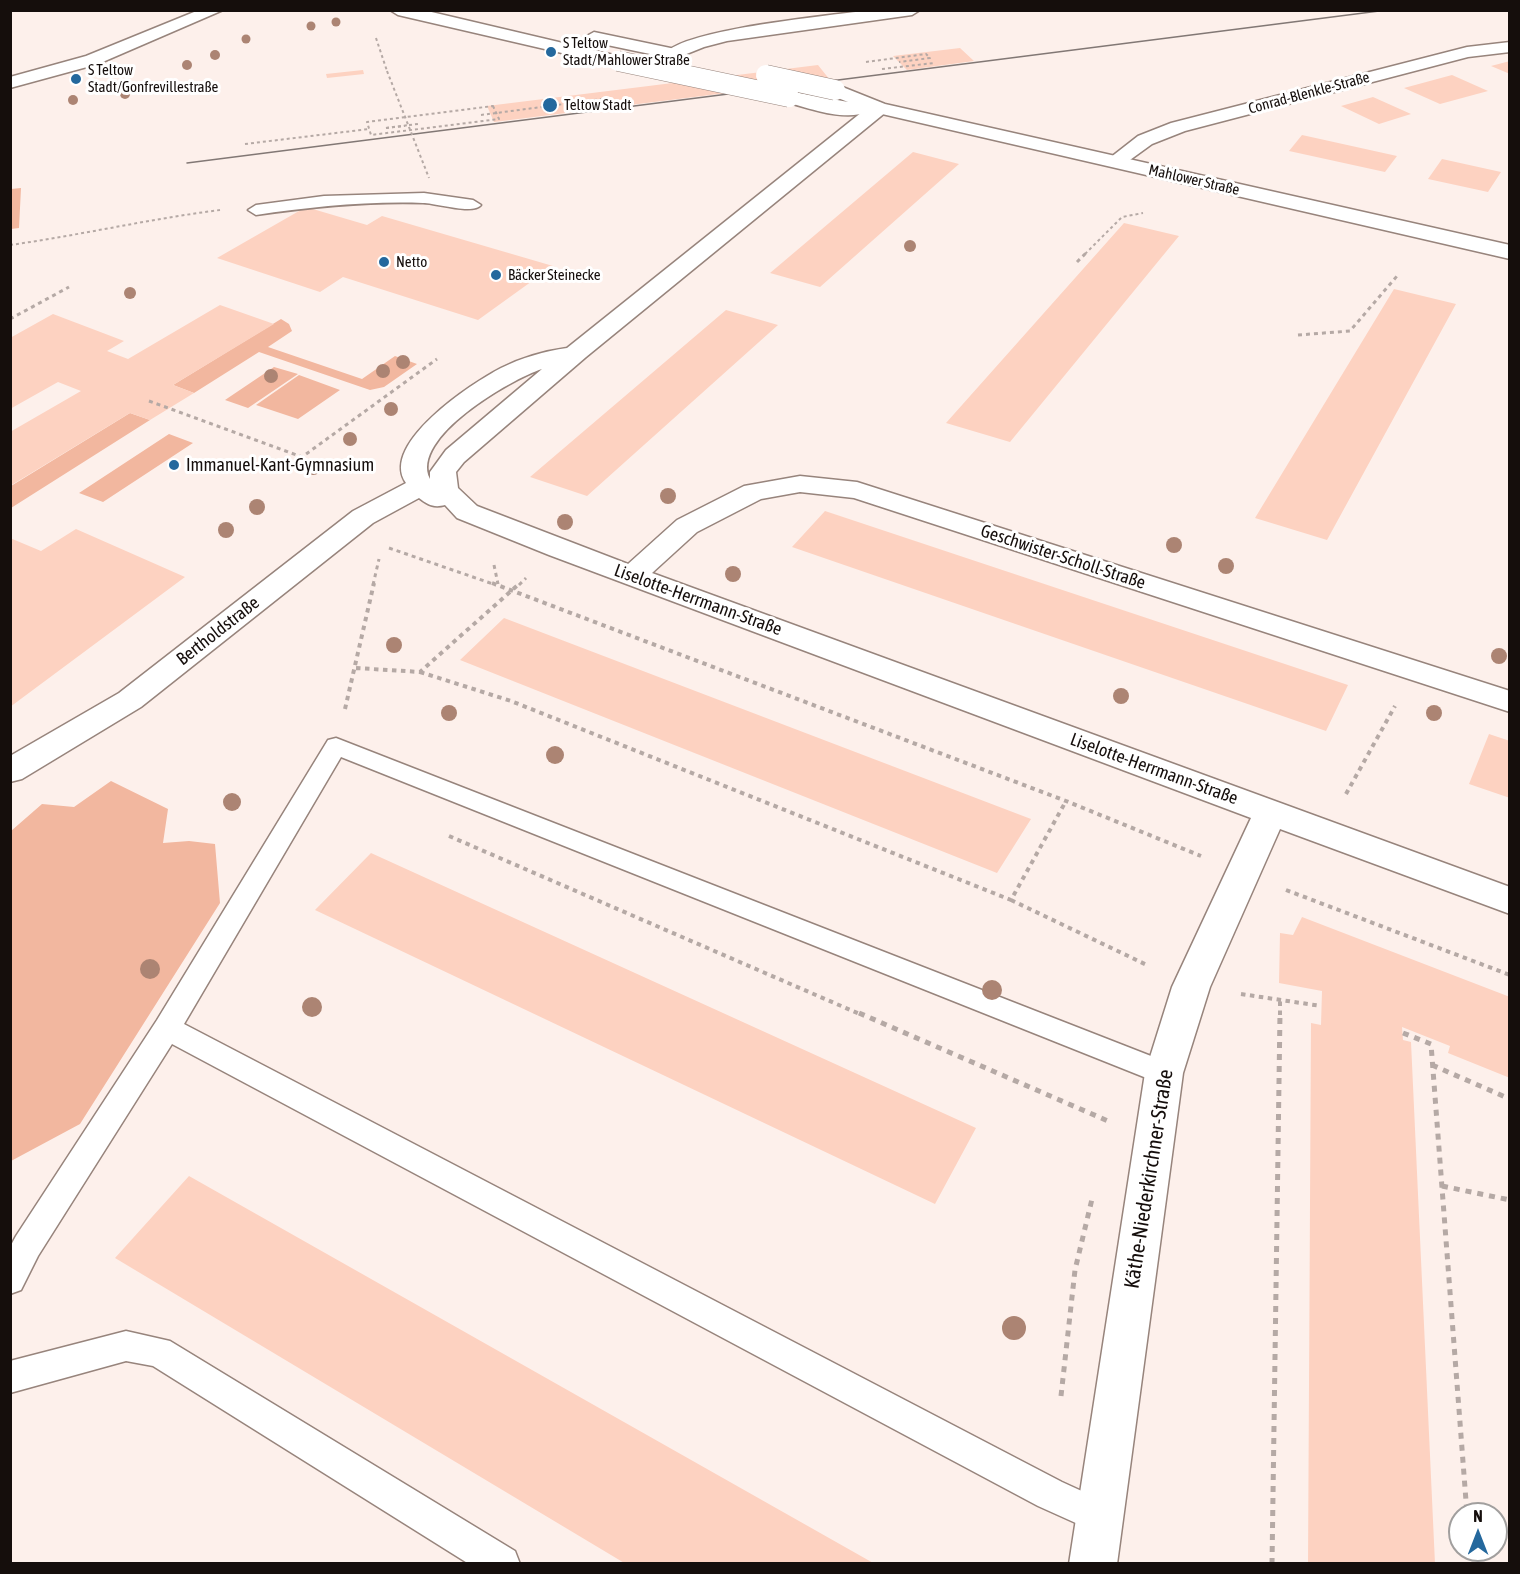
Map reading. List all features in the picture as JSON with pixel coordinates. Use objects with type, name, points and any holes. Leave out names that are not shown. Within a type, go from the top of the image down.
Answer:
[{"type":"street","points":[[10,83],[92,60],[215,10]]},
{"type":"street","name":"Mahlower Straße","points":[[398,10],[618,61],[838,108],[879,108]]},
{"type":"street","name":"Mahlower Straße","points":[[471,10],[835,90],[879,108],[1509,252]]},
{"type":"street","points":[[674,54],[698,43],[727,36],[912,10]]},
{"type":"street","name":"Conrad-Blenkle-Straße","points":[[1116,161],[1145,140],[1178,127],[1467,52],[1509,46]]},
{"type":"street","name":"Liselotte-Herrmann-Straße","points":[[879,108],[577,352],[455,456],[443,472],[445,489],[467,512],[559,549],[1509,901]]},
{"type":"street","points":[[467,512],[442,503],[421,486],[414,474],[414,461],[431,430],[509,374],[535,363],[577,352]]},
{"type":"street","name":"Geschwister-Scholl-Straße","points":[[632,576],[687,526],[754,492],[800,484],[857,490],[1509,702]]},
{"type":"street","name":"Bertholdstraße","points":[[10,771],[130,700],[363,517],[421,486]]},
{"type":"street","name":"Käthe-Niederkirchner-Straße","points":[[1093,1563],[1164,1073],[1191,987],[1271,812]]},
{"type":"lane","points":[[256,210],[324,201],[424,198],[473,205]]},
{"type":"lane","points":[[10,1280],[27,1246],[167,1028],[336,746],[1164,1073]]},
{"type":"lane","points":[[167,1028],[1041,1489],[1098,1516]]},
{"type":"lane","points":[[10,1377],[126,1346],[159,1352],[502,1563]]},
{"type":"path","points":[[376,38],[407,126],[429,178]]},
{"type":"path","points":[[862,62],[926,54],[934,63]]},
{"type":"path","points":[[899,62],[930,58]]},
{"type":"path","points":[[493,106],[499,119],[371,135],[369,129],[367,122],[493,106]]},
{"type":"path","points":[[402,118],[407,131]]},
{"type":"path","points":[[386,128],[418,124]]},
{"type":"path","points":[[245,144],[369,129]]},
{"type":"path","points":[[10,245],[88,234],[149,219],[213,211],[256,210]]},
{"type":"path","points":[[1077,262],[1122,217],[1143,213]]},
{"type":"path","points":[[1298,335],[1350,331],[1397,276]]},
{"type":"path","points":[[10,320],[69,286]]},
{"type":"path","points":[[149,401],[302,457],[437,359]]},
{"type":"path","points":[[382,546],[512,590],[1066,801],[1205,858],[1200,866]]},
{"type":"path","points":[[420,672],[559,549]]},
{"type":"path","points":[[380,557],[356,668],[420,672],[511,701],[1011,900],[1154,969],[1157,958]]},
{"type":"path","points":[[1325,832],[1414,671]]},
{"type":"path","points":[[1011,900],[1066,801]]},
{"type":"path","points":[[447,835],[1110,1122]]},
{"type":"path","points":[[1242,873],[1509,975]]},
{"type":"path","points":[[1191,987],[1321,1006]]},
{"type":"path","points":[[1272,1563],[1280,1000]]},
{"type":"path","points":[[1402,1033],[1431,1044],[1466,1502]]},
{"type":"path","points":[[1107,1133],[1128,1059]]},
{"type":"path","points":[[1432,1065],[1509,1099]]},
{"type":"path","points":[[1442,1186],[1509,1200]]},
{"type":"path","points":[[1061,1400],[1075,1270],[1094,1190]]},
{"type":"shaded area","points":[[21,188],[19,228],[11,229],[11,189]]},
{"type":"shaded area","points":[[281,319],[289,324],[292,331],[268,347],[362,379],[395,356],[417,364],[384,387],[370,390],[259,352],[194,393],[173,385]]},
{"type":"shaded area","points":[[274,367],[298,374],[248,408],[225,400]]},
{"type":"shaded area","points":[[299,375],[340,390],[298,419],[256,405]]},
{"type":"shaded area","points":[[130,413],[150,420],[11,508],[11,486]]},
{"type":"shaded area","points":[[169,434],[193,443],[103,502],[79,493]]},
{"type":"shaded area","points":[[111,781],[168,809],[163,843],[189,841],[215,844],[220,903],[80,1124],[11,1161],[11,831],[42,804],[74,807]]},
{"type":"building","points":[[960,48],[974,61],[907,70],[893,56]]},
{"type":"building","points":[[1510,61],[1510,74],[1491,66]]},
{"type":"building","points":[[818,65],[830,80],[494,122],[487,106]]},
{"type":"building","points":[[363,70],[364,74],[327,78],[326,74]]},
{"type":"building","points":[[1452,75],[1488,91],[1440,104],[1404,88]]},
{"type":"building","points":[[1373,97],[1411,114],[1379,124],[1341,106]]},
{"type":"building","points":[[1302,135],[1397,156],[1385,172],[1289,151]]},
{"type":"building","points":[[913,152],[959,164],[820,287],[770,273]]},
{"type":"building","points":[[1442,159],[1501,172],[1488,192],[1428,179]]},
{"type":"building","name":"Netto","points":[[306,207],[367,225],[382,216],[553,266],[478,320],[343,277],[320,292],[217,258]]},
{"type":"building","points":[[1124,223],[1179,236],[1010,442],[946,423]]},
{"type":"building","points":[[1394,289],[1456,304],[1327,540],[1255,518]]},
{"type":"building","points":[[220,305],[274,324],[173,385],[194,393],[150,420],[130,413],[10,486],[10,432],[81,391],[58,382],[10,409],[10,338],[53,314],[124,341],[107,351],[128,359]]},
{"type":"building","points":[[726,310],[778,325],[587,496],[530,477]]},
{"type":"building","points":[[825,511],[1348,685],[1326,731],[792,547]]},
{"type":"building","points":[[76,529],[185,577],[10,707],[10,538],[41,551]]},
{"type":"building","points":[[504,618],[1031,819],[997,873],[460,660]]},
{"type":"building","points":[[1489,734],[1510,741],[1510,798],[1469,784]]},
{"type":"building","points":[[371,853],[976,1128],[935,1204],[315,910]]},
{"type":"building","points":[[1302,917],[1510,997],[1510,1078],[1448,1053],[1450,1046],[1402,1027],[1403,1040],[1411,1042],[1435,1564],[1308,1564],[1311,1023],[1321,1025],[1322,991],[1279,983],[1280,933],[1293,935]]},
{"type":"building","points":[[189,1176],[875,1564],[626,1564],[115,1258]]},
{"type":"tram line","points":[[187,163],[1387,10]]},
{"type":"place","name":"S Teltow Stadt/Mahlower Straße","points":[[551,52]]},
{"type":"place","name":"S Teltow Stadt/Gonfrevillestraße","points":[[76,79]]},
{"type":"place","name":"Teltow Stadt","points":[[550,105]]},
{"type":"place","name":"Netto","points":[[384,262]]},
{"type":"place","name":"Bäcker Steinecke","points":[[496,275]]},
{"type":"place","name":"Immanuel-Kant-Gymnasium","points":[[174,465]]}]
